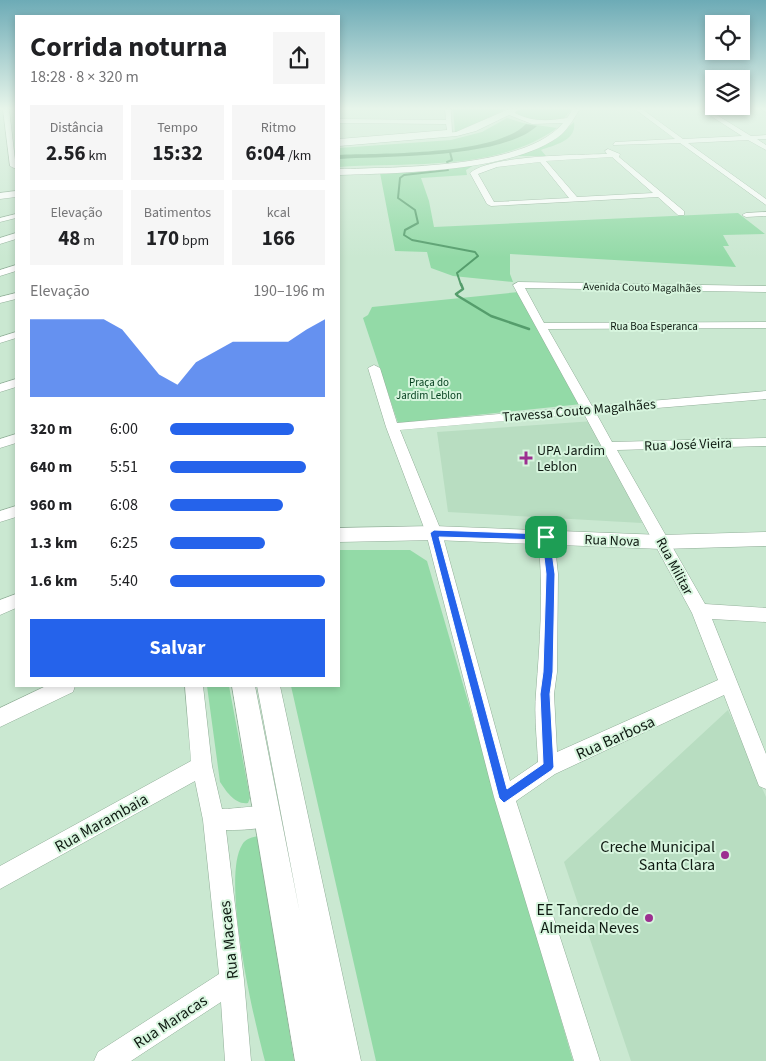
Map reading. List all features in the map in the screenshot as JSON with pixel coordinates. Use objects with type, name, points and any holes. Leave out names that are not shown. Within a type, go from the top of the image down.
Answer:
[{"type":"main road","points":[[340,172],[440,166],[489,159]]},
{"type":"main road","points":[[0,190],[15,188]]},
{"type":"main road","points":[[0,196],[15,194]]},
{"type":"main road","name":"Rua Nova","points":[[340,535],[434,533],[662,542],[766,539]]},
{"type":"main road","points":[[243,687],[312,1061]]},
{"type":"main road","points":[[268,687],[344,1061]]},
{"type":"street","points":[[541,159],[575,200]]},
{"type":"street","points":[[545,159],[480,168],[474,173],[491,204],[660,195]]},
{"type":"street","points":[[626,159],[660,195],[681,213]]},
{"type":"street","points":[[706,159],[766,203]]},
{"type":"street","points":[[746,215],[766,214]]},
{"type":"street","points":[[0,220],[15,216]]},
{"type":"street","points":[[0,241],[15,236]]},
{"type":"street","points":[[0,273],[15,268]]},
{"type":"street","name":"Avenida Couto Magalhães","points":[[518,285],[766,289]]},
{"type":"street","name":"Rua Militar","points":[[518,285],[589,409],[700,611],[730,683],[766,779]]},
{"type":"street","points":[[0,300],[15,296]]},
{"type":"street","name":"Rua Boa Esperanca","points":[[542,326],[766,325]]},
{"type":"street","points":[[0,340],[15,335]]},
{"type":"street","points":[[374,368],[392,427],[434,533],[504,798],[587,1061]]},
{"type":"street","points":[[0,388],[15,383]]},
{"type":"street","name":"Travessa Couto Magalhães","points":[[392,427],[766,395]]},
{"type":"street","points":[[0,444],[15,438]]},
{"type":"street","name":"Rua José Vieira","points":[[609,446],[766,442]]},
{"type":"street","points":[[0,517],[15,511]]},
{"type":"street","points":[[546,537],[550,574],[548,672],[545,694],[548,767]]},
{"type":"street","points":[[0,608],[15,601]]},
{"type":"street","points":[[700,611],[766,615]]},
{"type":"street","name":"Rua Barbosa","points":[[504,798],[548,767],[730,683]]},
{"type":"street","points":[[0,718],[64,687]]},
{"type":"street","name":"Rua Macaes","points":[[194,687],[202,766],[214,820],[232,980],[238,1061]]},
{"type":"street","name":"Rua Marambaia","points":[[0,878],[202,766]]},
{"type":"street","points":[[214,820],[253,819],[266,816]]},
{"type":"street","name":"Rua Maracas","points":[[107,1061],[232,980]]},
{"type":"shaded area","name":"UPA Jardim Leblon","points":[[594,421],[642,523],[448,512],[437,432]]},
{"type":"shaded area","name":"EE Tancredo de Almeida Neves","points":[[728,710],[766,797],[766,1061],[631,1061],[564,862]]},
{"type":"green space","points":[[340,159],[476,159],[423,164],[340,167]]},
{"type":"green space","points":[[474,165],[466,170],[467,175],[421,178],[429,201],[434,227],[738,213],[765,234],[723,235],[729,246],[723,246],[736,267],[510,254],[510,274],[513,282],[453,276],[431,268],[427,252],[395,251],[380,173]]},
{"type":"green space","name":"Praça do Jardim Leblon","points":[[519,292],[582,404],[398,423],[363,318],[368,315],[372,307]]},
{"type":"green space","points":[[340,550],[410,550],[427,561],[573,1061],[376,1061],[291,687],[340,687]]},
{"type":"green space","points":[[207,687],[229,687],[250,798],[248,803],[235,800],[220,782]]},
{"type":"green space","points":[[258,836],[294,1061],[265,1061],[247,984],[237,917],[235,887],[237,862],[242,845],[245,841]]},
{"type":"waterway","points":[[447,162],[452,159]]},
{"type":"waterway","points":[[448,170],[404,175],[400,178],[398,198],[415,210],[418,223],[405,230],[404,235],[412,240],[475,252],[478,256],[457,273],[461,285]]},
{"type":"waterway","points":[[461,284],[463,289],[456,294],[458,296],[491,316],[529,329]]},
{"type":"place","name":"UPA Jardim Leblon","points":[[526,458]]},
{"type":"place","name":"Creche Municipal Santa Clara","points":[[725,855]]},
{"type":"place","name":"EE Tancredo de Almeida Neves","points":[[649,918]]},
{"type":"route","points":[[434,533],[546,537],[550,574],[548,672],[545,694],[548,767],[504,798],[434,533]]}]
